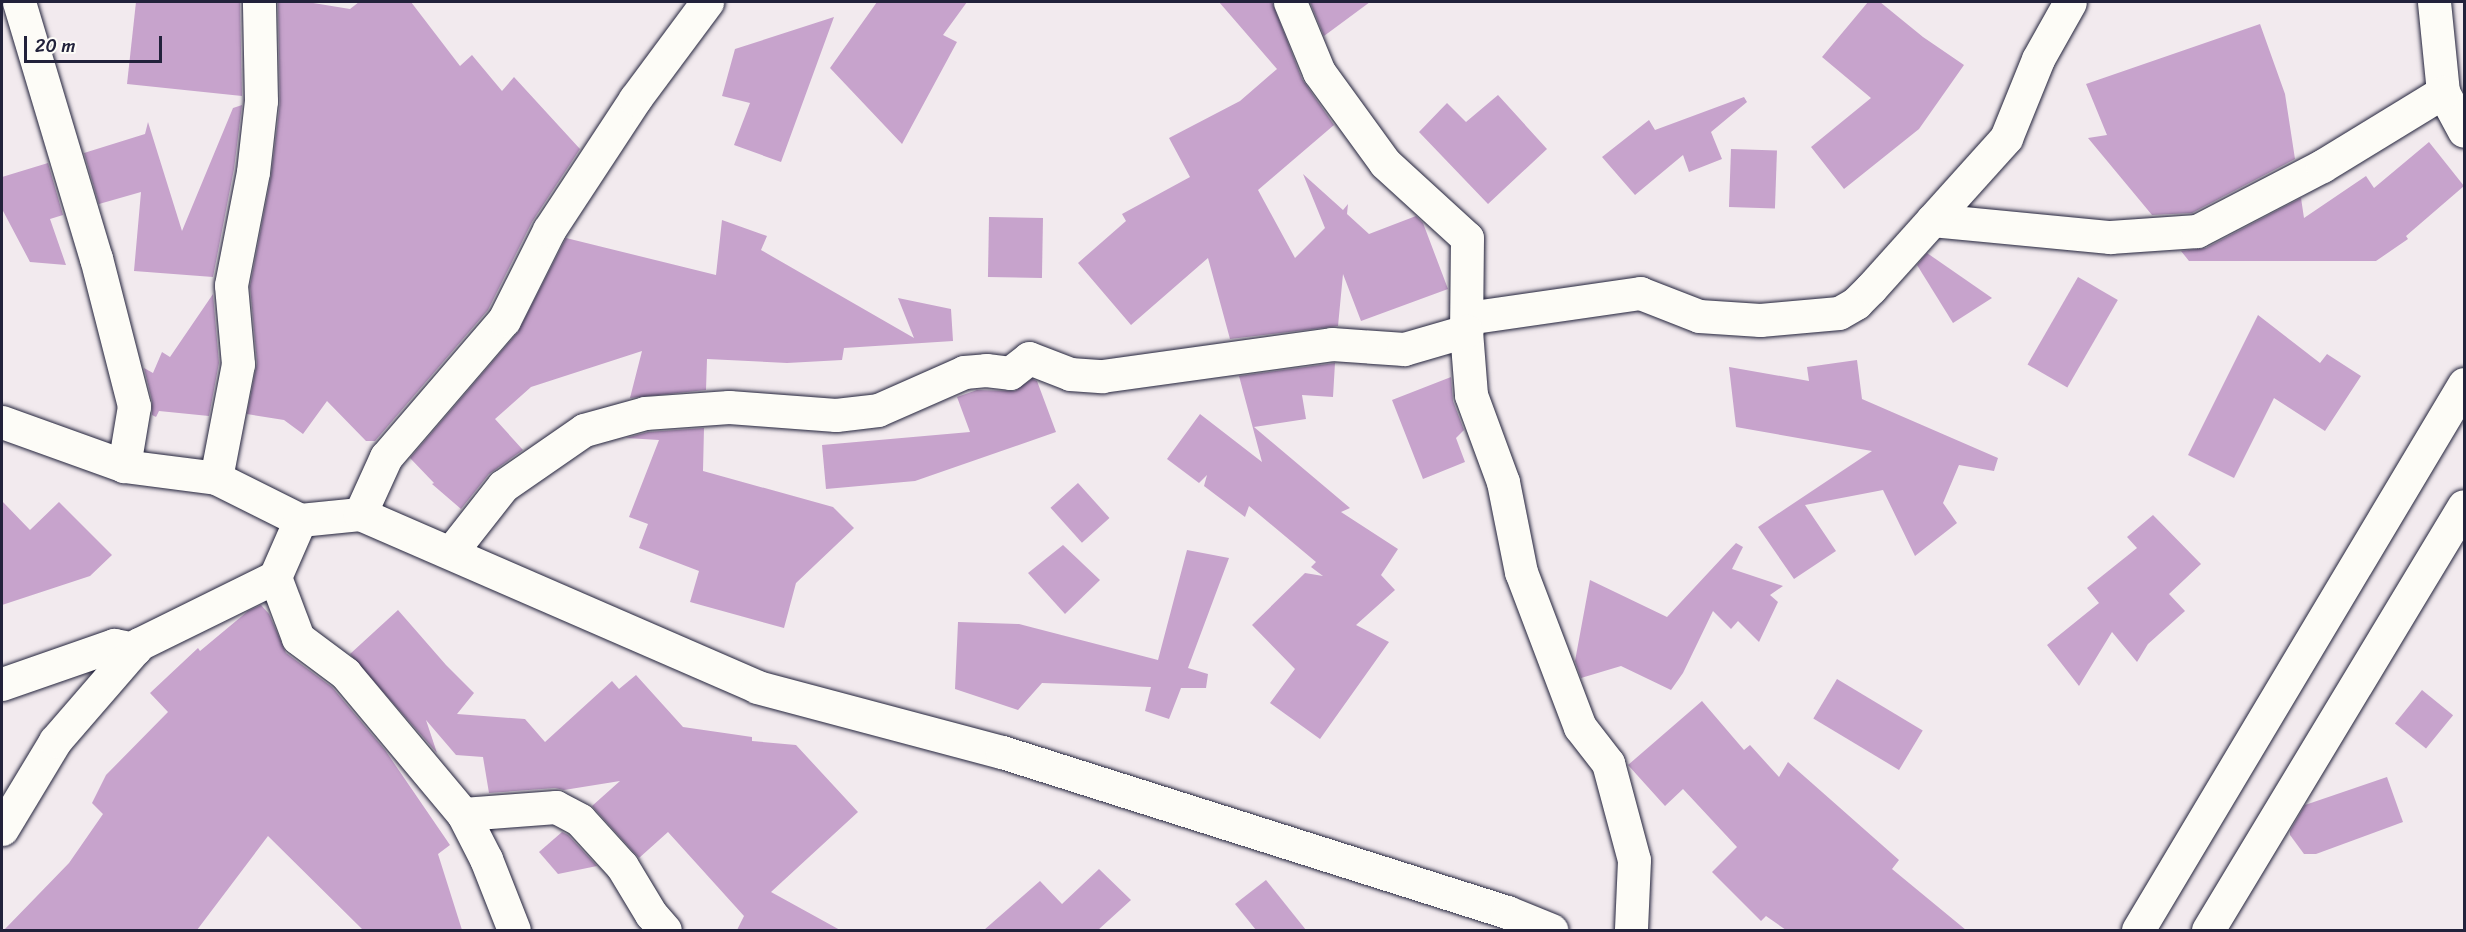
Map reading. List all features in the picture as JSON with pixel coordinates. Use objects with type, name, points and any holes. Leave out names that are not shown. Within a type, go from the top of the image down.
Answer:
[{"type":"street","points":[[19,2],[93,248],[134,406],[123,466]]},
{"type":"street","points":[[216,478],[238,364],[231,285],[253,172],[261,101],[259,2]]},
{"type":"street","points":[[360,514],[386,457],[504,320],[549,230],[635,99],[707,2]]},
{"type":"street","points":[[1290,2],[1320,72],[1385,163],[1467,238],[1467,324],[1471,395],[1503,482],[1521,572],[1580,727],[1608,763],[1634,860],[1631,930]]},
{"type":"street","points":[[452,552],[502,486],[584,430],[645,412],[729,407],[836,415],[878,410],[964,372],[986,370],[1011,373],[1029,358],[1070,374],[1102,376],[1332,344],[1404,349],[1467,324],[1640,293],[1699,316],[1760,320],[1839,313],[1856,303],[1871,288],[2006,138],[2038,59],[2070,2]]},
{"type":"street","points":[[2434,2],[2443,92],[2464,131]]},
{"type":"street","points":[[1932,219],[2110,237],[2198,231],[2322,166],[2443,92]]},
{"type":"street","points":[[2138,930],[2464,384]]},
{"type":"street","points":[[2,422],[123,466],[216,478],[300,520],[360,514],[452,552],[757,687],[1002,752],[1507,912],[1551,930]]},
{"type":"street","points":[[2208,930],[2464,506]]},
{"type":"street","points":[[2,829],[55,741],[139,644],[275,577],[300,520]]},
{"type":"street","points":[[275,577],[298,638],[345,673],[463,814],[486,859],[514,930]]},
{"type":"street","points":[[2,684],[114,645],[135,649],[139,644]]},
{"type":"street","points":[[463,814],[556,807],[580,820],[622,866],[651,914],[665,930]]},
{"type":"building","points":[[136,2],[240,2],[242,96],[127,84]]},
{"type":"building","points":[[278,2],[307,2],[350,9],[359,2],[411,2],[460,66],[472,55],[502,91],[514,77],[580,149],[532,222],[488,310],[375,441],[366,441],[327,401],[303,434],[284,420],[247,414],[257,363],[250,286],[271,176],[280,103]]},
{"type":"building","points":[[877,2],[967,2],[943,35],[957,42],[902,144],[830,68]]},
{"type":"building","points":[[1219,2],[1272,2],[1302,79],[1334,125],[1258,190],[1295,258],[1325,228],[1303,174],[1343,210],[1348,204],[1347,214],[1369,234],[1416,216],[1423,223],[1448,289],[1361,321],[1343,274],[1338,326],[1230,339],[1208,258],[1131,325],[1078,263],[1126,221],[1122,214],[1190,177],[1169,138],[1240,101],[1277,69]]},
{"type":"building","points":[[1310,2],[1370,2],[1324,36]]},
{"type":"building","points":[[1868,2],[1880,2],[1923,37],[1964,65],[1919,129],[1844,189],[1811,147],[1871,98],[1822,57]]},
{"type":"building","points":[[834,17],[781,162],[734,145],[750,103],[722,96],[735,49]]},
{"type":"building","points":[[2260,24],[2285,94],[2295,159],[2192,213],[2152,215],[2088,138],[2107,135],[2086,84]]},
{"type":"building","points":[[1498,95],[1547,149],[1488,204],[1419,132],[1447,103],[1466,122]]},
{"type":"building","points":[[1744,97],[1747,102],[1711,132],[1722,159],[1689,172],[1683,155],[1635,195],[1602,157],[1649,120],[1655,130]]},
{"type":"building","points":[[242,105],[234,169],[213,277],[134,271],[141,192],[99,204],[84,153],[145,134],[148,122],[182,231],[233,108]]},
{"type":"building","points":[[2429,142],[2464,186],[2406,236],[2408,239],[2376,261],[2189,261],[2181,251],[2206,248],[2301,198],[2304,218],[2366,176],[2374,188]]},
{"type":"building","points":[[1731,149],[1777,151],[1775,209],[1729,207]]},
{"type":"building","points":[[48,163],[63,215],[50,219],[66,265],[30,262],[2,209],[2,177]]},
{"type":"building","points":[[989,217],[1043,218],[1042,278],[988,277]]},
{"type":"building","points":[[722,220],[767,236],[761,250],[914,338],[898,298],[951,309],[953,341],[844,348],[842,360],[787,363],[707,359],[706,390],[630,398],[642,351],[531,387],[495,419],[523,450],[489,474],[461,509],[432,484],[434,483],[410,458],[518,332],[566,238],[716,275]]},
{"type":"building","points":[[1927,253],[1992,298],[1953,323],[1917,265]]},
{"type":"building","points":[[2078,277],[2118,300],[2067,387],[2028,364]]},
{"type":"building","points":[[213,294],[219,363],[209,416],[159,411],[156,417],[152,415],[152,401],[144,368],[153,373],[162,352],[170,357]]},
{"type":"building","points":[[2258,315],[2320,363],[2327,354],[2361,376],[2325,431],[2274,398],[2234,478],[2188,455]]},
{"type":"building","points":[[1857,360],[1862,399],[1998,458],[1994,471],[1959,465],[1943,503],[1957,523],[1915,556],[1883,490],[1805,505],[1836,551],[1794,579],[1758,527],[1872,451],[1736,427],[1729,367],[1809,381],[1807,367]]},
{"type":"building","points":[[1335,363],[1333,397],[1302,395],[1306,419],[1254,427],[1350,508],[1341,512],[1398,549],[1381,575],[1395,590],[1356,625],[1389,642],[1320,739],[1270,703],[1295,669],[1252,625],[1305,573],[1323,576],[1311,567],[1316,562],[1249,506],[1245,517],[1204,486],[1207,475],[1199,483],[1167,459],[1200,414],[1262,462],[1239,376]]},
{"type":"building","points":[[1451,377],[1453,401],[1464,430],[1456,438],[1465,462],[1423,479],[1392,400]]},
{"type":"building","points":[[1032,379],[1037,381],[1056,432],[915,481],[826,489],[822,445],[970,432],[957,397],[977,390],[1015,391]]},
{"type":"building","points":[[704,428],[703,471],[833,507],[854,528],[796,583],[784,628],[690,602],[699,571],[639,548],[648,524],[629,517],[659,440],[626,438],[648,432]]},
{"type":"building","points":[[1078,483],[1109,518],[1082,543],[1051,508]]},
{"type":"building","points":[[2,501],[30,530],[59,502],[112,555],[90,576],[2,605]]},
{"type":"building","points":[[2153,515],[2201,564],[2169,594],[2185,611],[2148,644],[2137,662],[2112,632],[2079,686],[2047,645],[2099,603],[2087,588],[2137,548],[2127,537]]},
{"type":"building","points":[[1736,543],[1743,547],[1732,569],[1783,586],[1770,595],[1778,602],[1759,642],[1738,621],[1731,629],[1713,611],[1683,673],[1671,690],[1621,666],[1581,678],[1575,661],[1590,580],[1667,617]]},
{"type":"building","points":[[1063,545],[1100,580],[1065,614],[1028,573]]},
{"type":"building","points":[[1187,550],[1229,558],[1188,668],[1208,674],[1206,688],[1181,688],[1169,719],[1145,711],[1151,687],[1042,683],[1018,710],[955,689],[958,622],[1019,624],[1158,660]]},
{"type":"building","points":[[261,605],[269,614],[286,653],[332,687],[385,750],[450,845],[438,854],[462,930],[363,930],[268,836],[197,930],[4,930],[69,863],[103,814],[92,803],[106,775],[168,712],[150,693],[198,648],[200,651],[248,611]]},
{"type":"building","points":[[398,610],[474,693],[457,714],[525,719],[545,742],[612,681],[619,689],[636,675],[683,727],[752,737],[752,741],[796,745],[858,812],[771,892],[840,930],[737,930],[744,916],[668,832],[639,858],[592,806],[620,781],[564,790],[555,788],[489,793],[483,757],[456,755],[426,720],[437,753],[350,654]]},
{"type":"building","points":[[1837,679],[1923,731],[1899,770],[1813,718]]},
{"type":"building","points":[[2422,690],[2453,715],[2426,749],[2395,723]]},
{"type":"building","points":[[1702,701],[1744,750],[1750,745],[1779,777],[1788,762],[1899,860],[1892,869],[1966,930],[1786,930],[1766,916],[1761,921],[1712,872],[1737,847],[1683,789],[1665,806],[1628,765]]},
{"type":"building","points":[[2387,777],[2403,822],[2316,854],[2304,854],[2290,835],[2290,831],[2305,805]]},
{"type":"building","points":[[562,832],[568,835],[597,866],[558,874],[539,852]]},
{"type":"building","points":[[1099,869],[1131,900],[1098,930],[984,930],[1040,881],[1062,904]]},
{"type":"building","points":[[1266,880],[1306,930],[1256,930],[1235,904]]}]
